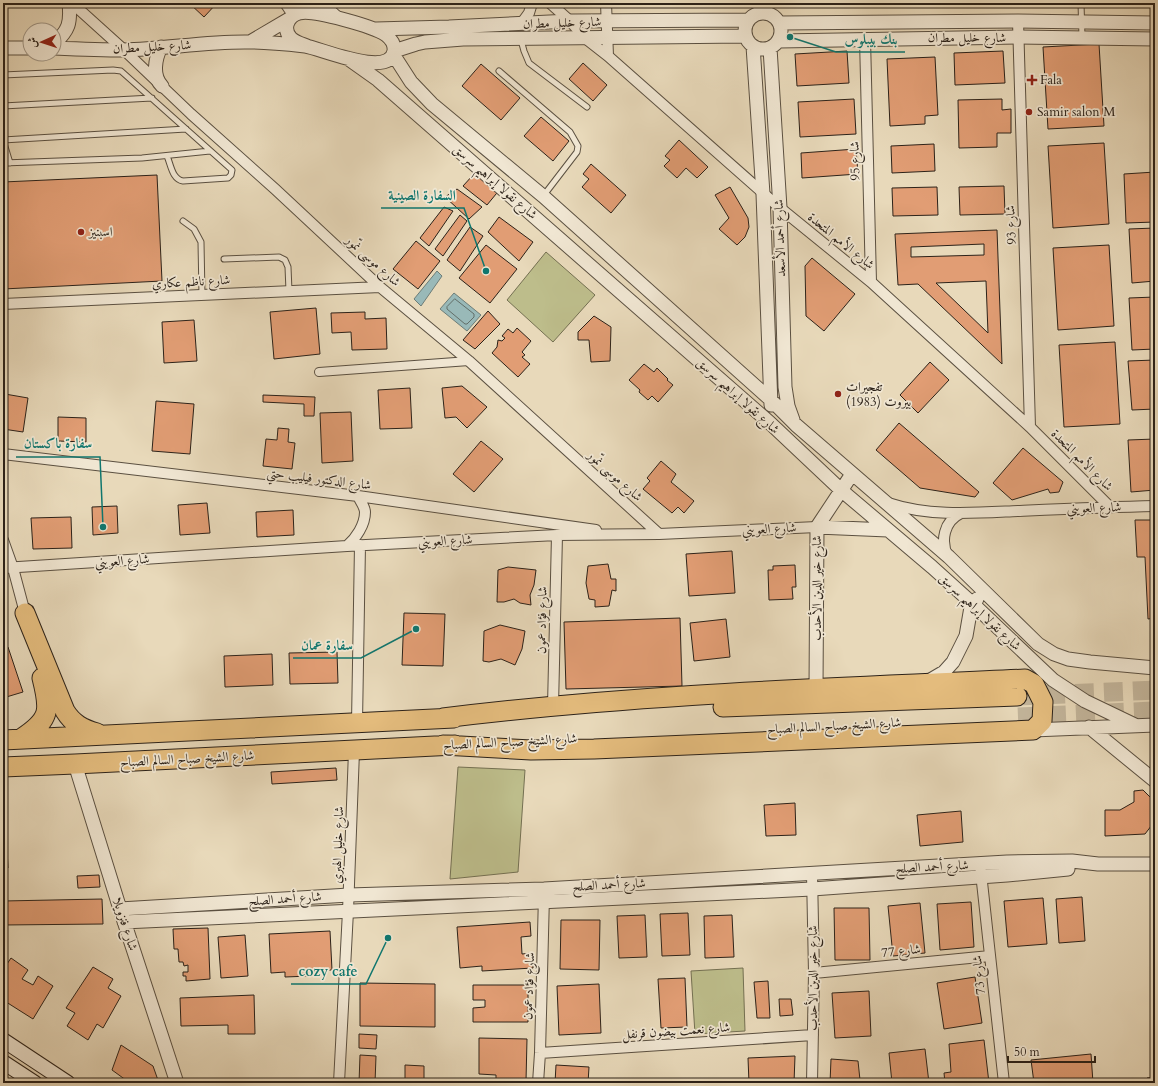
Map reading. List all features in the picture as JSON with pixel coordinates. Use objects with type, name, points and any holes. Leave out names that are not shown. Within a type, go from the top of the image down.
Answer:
[{"type":"highway","points":[[25,613],[65,711],[80,727],[101,735]]},
{"type":"highway","points":[[9,739],[34,730],[42,722],[48,706],[48,699],[25,613]]},
{"type":"highway","points":[[443,718],[644,698],[1025,680],[1034,684],[1043,702],[1042,721],[1033,730],[594,749],[531,750],[443,746]]},
{"type":"highway","name":"شارع الشيخ صباح السالم الصباح","points":[[9,739],[443,718],[1017,696]]},
{"type":"highway","name":"شارع الشيخ صباح السالم الصباح","points":[[5,767],[354,751],[1018,717]]},
{"type":"main road","points":[[3,1040],[68,1083]]},
{"type":"main road","points":[[3,1062],[35,1083]]},
{"type":"street","points":[[62,37],[69,26],[71,3]]},
{"type":"street","name":"شارع موسى نمّور","points":[[71,3],[281,194],[380,287],[469,361],[659,534]]},
{"type":"street","points":[[286,3],[291,17]]},
{"type":"street","points":[[323,3],[342,20]]},
{"type":"street","points":[[521,24],[529,14],[532,3]]},
{"type":"street","name":"شارع الأمم المتحدة","points":[[550,3],[570,21],[585,38],[608,56],[763,194],[871,282],[1030,427],[1110,507]]},
{"type":"street","points":[[606,3],[608,56]]},
{"type":"street","points":[[750,19],[760,13],[773,13],[781,32],[774,44],[761,50],[749,41],[744,31],[750,19],[751,3]]},
{"type":"street","points":[[347,58],[294,41],[288,34],[286,26],[291,17],[303,12],[314,13],[375,29]]},
{"type":"street","name":"شارع خليل مطران","points":[[773,13],[1018,21],[1155,22]]},
{"type":"street","name":"شارع خليل مطران","points":[[250,42],[291,17]]},
{"type":"street","name":"شارع خليل مطران","points":[[375,29],[570,21],[607,22],[750,19]]},
{"type":"street","name":"شارع 93","points":[[1018,21],[1030,427]]},
{"type":"street","name":"شارع نقولا إبراهيم سرسق","points":[[375,29],[390,38],[393,44],[393,53],[411,82],[432,104],[544,196],[771,400],[796,426],[949,558],[1033,640],[1054,654],[1077,661],[1155,668]]},
{"type":"street","name":"شارع خليل مطران","points":[[774,44],[865,39],[1018,37],[1155,39]]},
{"type":"street","name":"شارع خليل مطران","points":[[347,58],[360,62],[376,63],[390,58],[393,53],[416,44],[437,40],[608,38],[749,41]]},
{"type":"street","name":"شارع 95","points":[[865,39],[871,282]]},
{"type":"street","name":"شارع أحمد الأسعد","points":[[749,41],[763,194],[771,400],[770,423]]},
{"type":"street","name":"شارع خليل مطران","points":[[62,48],[124,50],[250,42],[307,46]]},
{"type":"street","name":"شارع أحمد الأسعد","points":[[774,44],[785,387],[788,406],[796,426]]},
{"type":"street","points":[[161,47],[158,53],[156,67],[157,78],[162,86]]},
{"type":"street","points":[[3,48],[22,48]]},
{"type":"street","name":"شارع نقولا إبراهيم سرسق","points":[[347,58],[378,80],[770,423],[841,490],[973,604],[1053,680],[1085,702],[1135,725]]},
{"type":"street","name":"شارع ناظم عكاري","points":[[3,304],[380,287]]},
{"type":"street","points":[[319,372],[469,361]]},
{"type":"street","name":"شارع الدكتور فيليب حتي","points":[[3,454],[358,496],[631,535]]},
{"type":"street","name":"شارع خير الدين الأحدب","points":[[816,689],[817,527],[852,474]]},
{"type":"street","points":[[347,546],[356,538],[361,528],[365,511],[358,496]]},
{"type":"street","name":"شارع العويني","points":[[885,502],[908,509],[940,513],[1155,506]]},
{"type":"street","points":[[949,558],[944,544],[945,530],[950,521],[961,513]]},
{"type":"street","name":"شارع العويني","points":[[8,568],[360,545],[557,535],[631,535],[817,527],[888,530]]},
{"type":"street","name":"شارع فؤاد عمون","points":[[553,706],[557,535]]},
{"type":"street","points":[[3,540],[8,568],[25,613]]},
{"type":"street","points":[[356,722],[360,545]]},
{"type":"street","points":[[923,684],[944,672],[953,662],[966,636],[970,611],[973,604],[983,591]]},
{"type":"street","points":[[1033,730],[1155,725]]},
{"type":"street","points":[[1089,727],[1155,781]]},
{"type":"street","name":"شارع خليل الهبري","points":[[339,1083],[349,894],[354,751]]},
{"type":"street","name":"شارع فنزويلا","points":[[75,764],[122,915],[177,1083]]},
{"type":"street","name":"شارع أحمد الصلح","points":[[122,915],[348,911],[812,874],[1074,868],[1098,864],[1155,864]]},
{"type":"street","name":"شارع أحمد الصلح","points":[[122,915],[349,894],[544,895],[812,889],[981,870]]},
{"type":"street","name":"شارع 73","points":[[981,870],[1004,1083]]},
{"type":"street","name":"شارع خير الدين الأحدب","points":[[812,874],[814,973],[812,1083]]},
{"type":"street","name":"شارع فؤاد عمون","points":[[538,1083],[544,895]]},
{"type":"street","name":"شارع 77","points":[[814,973],[990,956]]},
{"type":"street","name":"شارع نعمت بيضون قرنفل","points":[[540,1054],[813,1035]]},
{"type":"lane","points":[[1081,3],[1082,38]]},
{"type":"lane","points":[[521,39],[529,63],[587,107]]},
{"type":"lane","points":[[3,75],[118,70],[123,72],[232,170],[230,177],[183,181],[178,180],[174,175],[167,156]]},
{"type":"lane","points":[[499,70],[570,132],[578,146],[577,152],[544,196]]},
{"type":"lane","points":[[3,106],[152,98]]},
{"type":"lane","points":[[10,163],[3,140],[186,129]]},
{"type":"lane","points":[[3,163],[142,158],[210,151]]},
{"type":"lane","points":[[183,221],[194,229],[201,242],[202,295]]},
{"type":"lane","points":[[224,259],[279,257],[285,260],[288,267],[289,291]]},
{"type":"green space","points":[[546,252],[595,295],[553,342],[507,300]]},
{"type":"green space","points":[[458,767],[525,770],[518,872],[450,879]]},
{"type":"green space","points":[[743,968],[745,1031],[695,1034],[691,971]]},
{"type":"water","points":[[437,271],[442,276],[421,306],[414,299]]},
{"type":"water","points":[[454,293],[481,315],[467,331],[440,309]]},
{"type":"building","points":[[189,3],[217,3],[204,17]]},
{"type":"building","points":[[1099,44],[1104,126],[1048,129],[1043,47]]},
{"type":"building","points":[[847,51],[849,83],[797,86],[795,54]]},
{"type":"building","points":[[1003,51],[1005,83],[955,85],[954,53]]},
{"type":"building","points":[[935,57],[938,115],[925,116],[925,124],[890,126],[887,59]]},
{"type":"building","points":[[583,63],[607,85],[593,101],[569,79]]},
{"type":"building","points":[[481,64],[520,98],[501,120],[462,86]]},
{"type":"building","points":[[854,99],[856,134],[800,137],[798,102]]},
{"type":"building","points":[[1002,99],[1002,110],[1011,109],[1011,133],[997,133],[997,147],[959,148],[958,100]]},
{"type":"building","points":[[541,117],[569,141],[553,161],[524,136]]},
{"type":"building","points":[[679,140],[708,167],[697,178],[686,168],[677,178],[664,166],[670,160],[665,156]]},
{"type":"building","points":[[1104,143],[1109,224],[1053,228],[1048,146]]},
{"type":"building","points":[[934,144],[935,171],[892,173],[891,146]]},
{"type":"building","points":[[856,149],[858,174],[802,178],[801,153]]},
{"type":"building","points":[[591,164],[626,195],[611,213],[582,187],[589,179],[583,174]]},
{"type":"building","points":[[1155,172],[1155,222],[1126,223],[1124,174]]},
{"type":"building","name":"اسبنيز","points":[[157,175],[162,281],[3,289],[3,182]]},
{"type":"building","points":[[473,175],[501,188],[487,205],[463,186]]},
{"type":"building","points":[[1004,186],[1005,214],[960,215],[959,187]]},
{"type":"building","points":[[730,187],[748,218],[749,227],[745,237],[737,245],[719,229],[729,218],[715,195]]},
{"type":"building","points":[[937,187],[938,215],[893,216],[892,188]]},
{"type":"building","points":[[457,189],[482,207],[469,219],[445,197]]},
{"type":"building","points":[[444,207],[453,211],[429,246],[420,238]]},
{"type":"building","points":[[460,215],[467,221],[443,256],[435,249]]},
{"type":"building","points":[[499,217],[533,242],[519,261],[488,232]]},
{"type":"building","points":[[470,227],[483,236],[460,271],[447,260]]},
{"type":"building","points":[[1155,228],[1155,281],[1132,283],[1129,229]]},
{"type":"building","points":[[997,230],[1002,364],[918,284],[898,285],[895,234]],"holes":[[[984,244],[984,255],[911,257],[911,247]],[[986,281],[988,333],[936,283]]]},
{"type":"building","points":[[416,241],[440,261],[418,289],[393,269]]},
{"type":"building","points":[[486,245],[517,269],[490,303],[459,278]]},
{"type":"building","points":[[1109,245],[1114,326],[1058,330],[1053,248]]},
{"type":"building","points":[[812,258],[855,294],[824,331],[806,316],[805,266]]},
{"type":"building","points":[[1155,297],[1155,349],[1132,350],[1129,298]]},
{"type":"building","points":[[316,308],[320,354],[274,359],[270,312]]},
{"type":"building","points":[[488,311],[500,324],[475,349],[463,340]]},
{"type":"building","points":[[365,312],[365,319],[386,318],[387,349],[352,350],[351,332],[332,333],[331,313]]},
{"type":"building","points":[[594,316],[611,327],[610,361],[591,362],[589,340],[578,340],[578,332]]},
{"type":"building","points":[[194,320],[197,361],[164,363],[162,322]]},
{"type":"building","points":[[517,328],[531,341],[522,352],[525,355],[522,357],[530,364],[518,377],[492,353],[497,347],[498,340],[502,341],[505,338],[502,336],[508,329],[513,333]]},
{"type":"building","points":[[1115,342],[1120,424],[1064,427],[1059,345]]},
{"type":"building","points":[[1155,360],[1155,409],[1132,410],[1128,361]]},
{"type":"building","points":[[930,362],[949,380],[918,413],[900,395]]},
{"type":"building","points":[[644,364],[654,372],[657,368],[673,385],[658,402],[652,396],[648,400],[629,380]]},
{"type":"building","points":[[462,386],[487,407],[467,428],[456,417],[445,418],[442,388]]},
{"type":"building","points":[[410,388],[412,428],[380,429],[378,390]]},
{"type":"building","points":[[5,394],[28,398],[23,432],[3,429]]},
{"type":"building","points":[[263,395],[315,397],[314,416],[304,416],[304,404],[263,402]]},
{"type":"building","points":[[156,401],[194,404],[190,454],[152,451]]},
{"type":"building","points":[[351,412],[353,461],[322,463],[320,413]]},
{"type":"building","points":[[58,417],[86,418],[86,442],[58,441]]},
{"type":"building","points":[[899,423],[979,492],[975,497],[920,488],[876,450]]},
{"type":"building","points":[[278,428],[289,429],[288,442],[295,443],[292,469],[263,466],[266,439],[277,440]]},
{"type":"building","points":[[1155,439],[1155,490],[1131,492],[1128,440]]},
{"type":"building","points":[[481,441],[503,459],[474,492],[453,474]]},
{"type":"building","points":[[1023,448],[1063,482],[1059,492],[1050,493],[1048,489],[1012,500],[993,483]]},
{"type":"building","points":[[661,461],[676,474],[671,482],[694,501],[684,513],[678,507],[672,513],[643,489],[650,481],[647,478]]},
{"type":"building","points":[[207,503],[210,533],[180,535],[178,505]]},
{"type":"building","points":[[117,506],[118,533],[93,535],[92,507]]},
{"type":"building","points":[[293,510],[294,535],[257,537],[256,512]]},
{"type":"building","points":[[71,517],[72,548],[33,549],[31,518]]},
{"type":"building","points":[[1135,520],[1155,520],[1155,618],[1148,619],[1145,557],[1137,557]]},
{"type":"building","points":[[732,551],[735,593],[689,596],[686,554]]},
{"type":"building","points":[[608,564],[611,579],[616,579],[616,591],[612,590],[609,606],[595,607],[595,600],[589,599],[586,583],[588,566]]},
{"type":"building","points":[[795,565],[796,587],[792,587],[793,599],[769,600],[768,570],[773,570],[773,566]]},
{"type":"building","points":[[508,567],[536,570],[534,585],[530,595],[531,605],[520,603],[514,599],[504,602],[497,602],[498,570]]},
{"type":"building","points":[[404,613],[445,614],[443,666],[402,665]]},
{"type":"building","points":[[680,618],[682,686],[566,689],[564,622]]},
{"type":"building","points":[[726,619],[730,657],[694,661],[690,623]]},
{"type":"building","points":[[500,625],[525,631],[522,649],[515,665],[501,659],[489,662],[483,661],[484,631]]},
{"type":"building","points":[[8,647],[23,692],[3,698],[3,649]]},
{"type":"building","points":[[337,652],[338,683],[290,684],[289,653]]},
{"type":"building","points":[[272,654],[273,685],[225,687],[224,656]]},
{"type":"building","points":[[336,768],[337,780],[272,784],[271,772]]},
{"type":"building","points":[[1143,790],[1155,802],[1155,821],[1145,834],[1105,836],[1105,810],[1120,810],[1134,802],[1134,791]]},
{"type":"building","points":[[795,803],[796,835],[766,836],[764,805]]},
{"type":"building","points":[[961,811],[963,842],[920,846],[917,815]]},
{"type":"building","points":[[3,823],[6,830],[8,868],[3,869]]},
{"type":"building","points":[[99,875],[100,887],[78,888],[77,876]]},
{"type":"building","points":[[1082,897],[1085,941],[1059,943],[1056,899]]},
{"type":"building","points":[[1043,898],[1047,944],[1008,947],[1004,901]]},
{"type":"building","points":[[102,899],[103,924],[3,925],[3,901]]},
{"type":"building","points":[[971,902],[974,947],[940,950],[937,904]]},
{"type":"building","points":[[920,903],[925,953],[893,956],[888,906]]},
{"type":"building","points":[[834,908],[869,908],[870,960],[835,960]]},
{"type":"building","points":[[688,913],[690,955],[662,956],[660,914]]},
{"type":"building","points":[[645,915],[647,957],[619,958],[617,916]]},
{"type":"building","points":[[732,915],[734,957],[705,958],[704,916]]},
{"type":"building","points":[[561,920],[600,920],[599,970],[560,969]]},
{"type":"building","points":[[530,922],[531,936],[521,937],[522,954],[532,953],[533,968],[482,971],[482,966],[460,968],[457,927]]},
{"type":"building","points":[[208,928],[210,979],[186,981],[186,976],[183,976],[183,972],[188,972],[188,965],[184,966],[183,962],[179,962],[178,949],[174,949],[173,929]]},
{"type":"building","points":[[330,931],[332,970],[320,970],[310,976],[285,977],[285,972],[271,973],[269,934]]},
{"type":"building","points":[[245,935],[248,976],[221,978],[218,937]]},
{"type":"building","points":[[11,958],[28,970],[22,979],[33,985],[38,976],[53,986],[33,1019],[3,1000],[3,970]]},
{"type":"building","points":[[93,967],[113,979],[108,988],[121,996],[103,1028],[97,1024],[88,1040],[67,1026],[75,1013],[66,1008]]},
{"type":"building","points":[[975,977],[982,1023],[944,1029],[937,983]]},
{"type":"building","points":[[685,978],[687,1027],[661,1028],[658,979]]},
{"type":"building","points":[[768,981],[770,1018],[757,1018],[754,982]]},
{"type":"building","points":[[360,983],[435,984],[435,1027],[360,1026]]},
{"type":"building","points":[[599,984],[601,1033],[559,1035],[557,986]]},
{"type":"building","points":[[473,985],[528,985],[528,1022],[473,1022],[473,1008],[485,1007],[485,1000],[473,1000]]},
{"type":"building","points":[[869,991],[871,1036],[835,1038],[832,993]]},
{"type":"building","points":[[254,995],[255,1034],[228,1034],[228,1025],[181,1026],[180,998]]},
{"type":"building","points":[[779,999],[791,999],[793,1015],[780,1016]]},
{"type":"building","points":[[359,1034],[377,1035],[376,1049],[359,1048]]},
{"type":"building","points":[[479,1038],[527,1039],[526,1081],[496,1080],[496,1075],[479,1074]]},
{"type":"building","points":[[984,1040],[989,1083],[945,1083],[944,1073],[951,1072],[949,1044]]},
{"type":"building","points":[[121,1045],[153,1066],[159,1083],[130,1083],[112,1070]]},
{"type":"building","points":[[925,1049],[929,1083],[892,1083],[889,1053]]},
{"type":"building","points":[[1091,1054],[1093,1083],[1034,1083],[1031,1060]]},
{"type":"building","points":[[360,1055],[376,1056],[375,1083],[359,1083]]},
{"type":"building","points":[[795,1056],[794,1083],[749,1083],[748,1058]]},
{"type":"building","points":[[831,1059],[858,1061],[860,1080],[870,1081],[870,1083],[830,1083]]},
{"type":"building","points":[[405,1065],[424,1066],[424,1083],[405,1083]]},
{"type":"building","points":[[556,1065],[589,1067],[588,1083],[555,1083]]},
{"type":"building","points":[[1155,1077],[1155,1083],[1147,1083],[1147,1078]]},
{"type":"tunnel","points":[[1017,696],[1155,690]]},
{"type":"tunnel","points":[[1018,717],[1155,711]]},
{"type":"place","name":"بنك بيبلوس","points":[[790,37]]},
{"type":"place","name":"Fala","points":[[1032,80]]},
{"type":"place","name":"Samir salon M","points":[[1029,112]]},
{"type":"place","name":"اسبنيز","points":[[81,232]]},
{"type":"place","name":"السفارة الصينية","points":[[486,271]]},
{"type":"place","name":"تفجيرات بيروت (1983)","points":[[838,394]]},
{"type":"place","name":"سفارة باكستان","points":[[103,527]]},
{"type":"place","name":"سفارة عمان","points":[[416,629]]},
{"type":"place","name":"cozy cafe","points":[[388,938]]}]
